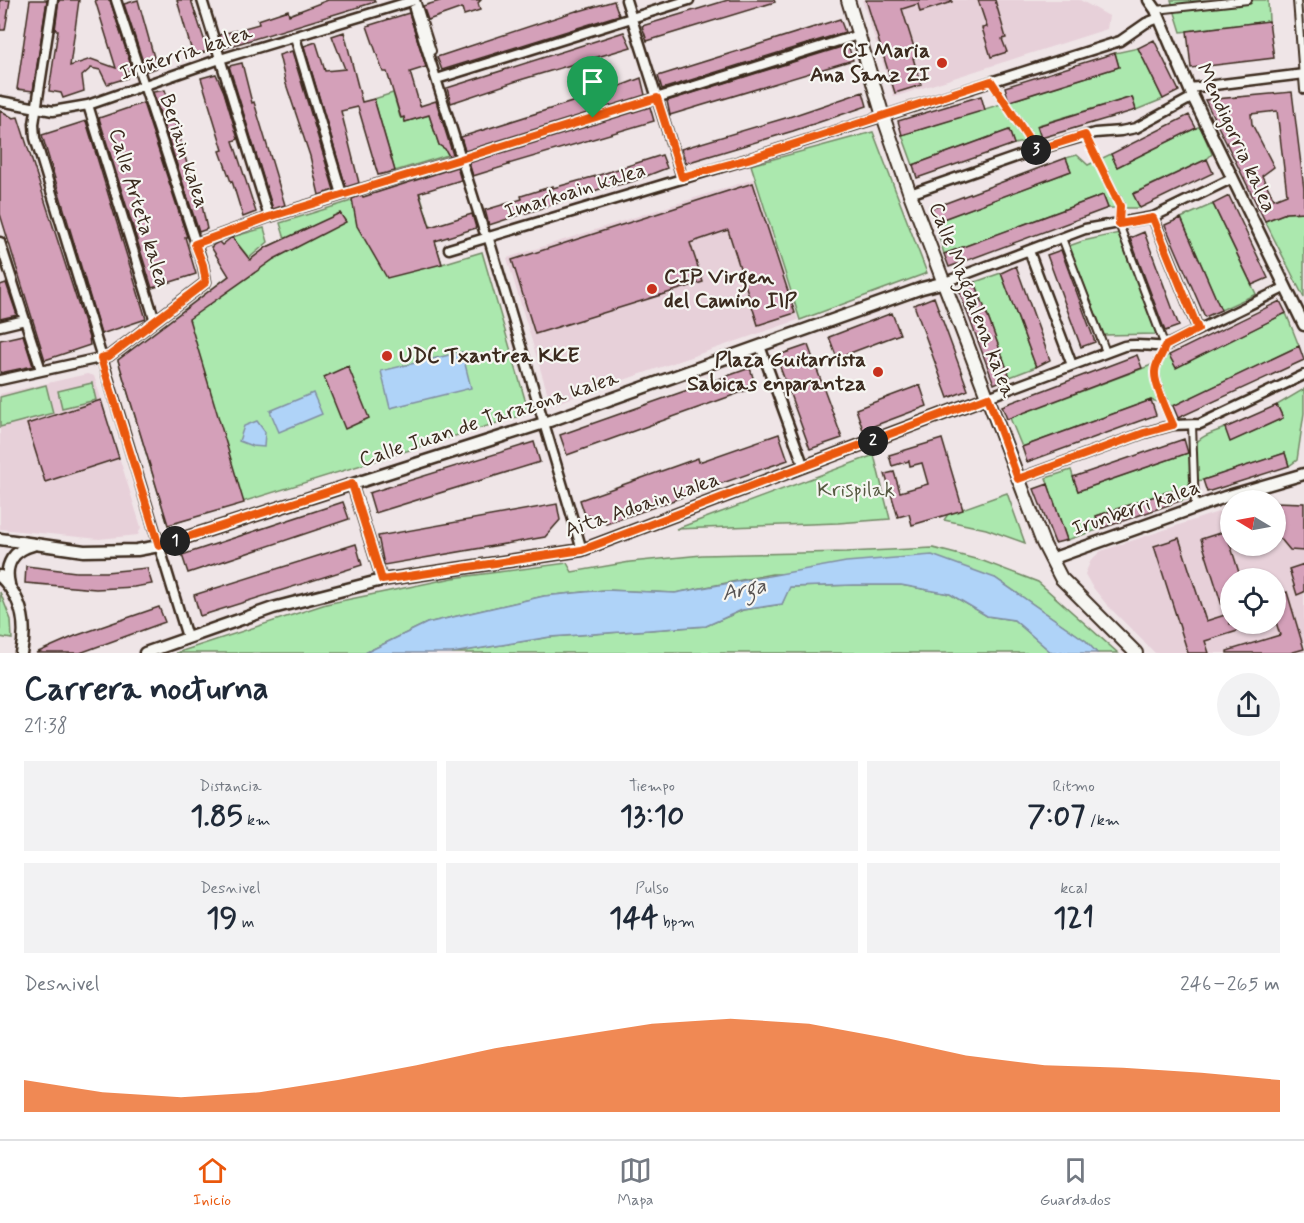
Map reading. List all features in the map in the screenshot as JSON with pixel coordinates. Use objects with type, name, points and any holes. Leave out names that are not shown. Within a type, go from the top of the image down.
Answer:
[{"type":"main road","name":"Calle Magdalena kalea","points":[[848,0],[883,116],[910,194],[1042,543],[1061,578],[1136,653]]},
{"type":"street","points":[[53,0],[34,124],[35,138],[187,637]]},
{"type":"street","name":"Beriain kalea","points":[[116,0],[203,265],[206,282],[155,321]]},
{"type":"street","points":[[202,0],[269,217]]},
{"type":"street","points":[[626,0],[682,177]]},
{"type":"street","points":[[440,78],[689,0]]},
{"type":"street","name":"Mendigorria kalea","points":[[1149,0],[1158,14],[1192,92],[1304,326]]},
{"type":"street","points":[[1158,14],[1248,0]]},
{"type":"street","points":[[1298,0],[1304,90]]},
{"type":"street","points":[[415,3],[440,78],[463,159]]},
{"type":"street","points":[[415,3],[582,550]]},
{"type":"street","name":"Iruñerria kalea","points":[[0,101],[38,109],[62,110],[88,105],[220,59],[415,3]]},
{"type":"street","name":"Imarkoain kalea","points":[[449,249],[486,234],[748,159],[1120,41],[1158,14]]},
{"type":"street","points":[[195,244],[269,217],[463,159],[858,35]]},
{"type":"street","points":[[295,37],[342,194]]},
{"type":"street","points":[[910,194],[1085,135],[1136,128],[1192,92],[1303,74]]},
{"type":"street","points":[[991,81],[1036,150]]},
{"type":"street","name":"Calle Arteta kalea","points":[[88,105],[155,321]]},
{"type":"street","points":[[1085,135],[1120,206],[1119,224],[1165,346],[1163,355],[1157,360],[1155,373],[1173,425]]},
{"type":"street","points":[[945,282],[1085,229],[1153,218],[1233,178]]},
{"type":"street","points":[[1153,218],[1198,329]]},
{"type":"street","points":[[1062,238],[1106,352]]},
{"type":"street","points":[[0,242],[41,370]]},
{"type":"street","points":[[1029,251],[1072,365]]},
{"type":"street","name":"Calle Juan de Tarazona kalea","points":[[0,539],[84,551],[159,546],[544,423],[945,282]]},
{"type":"street","points":[[988,397],[1124,346],[1137,343],[1156,347],[1165,346],[1286,287]]},
{"type":"street","points":[[0,326],[26,320]]},
{"type":"street","points":[[0,380],[109,356],[155,321]]},
{"type":"street","points":[[760,346],[804,467]]},
{"type":"street","points":[[1018,479],[1144,433],[1173,425],[1200,424],[1304,375]]},
{"type":"street","name":"Aita Adoain kalea","points":[[145,653],[273,608],[382,580],[582,550],[988,397]]},
{"type":"street","points":[[1192,425],[1195,508]]},
{"type":"street","name":"Irunberri kalea","points":[[1051,559],[1195,508],[1304,474]]},
{"type":"street","points":[[352,484],[382,580]]},
{"type":"street","points":[[21,653],[23,618],[18,601],[9,584],[8,565],[16,552],[38,543]]},
{"type":"street","points":[[0,576],[9,584]]},
{"type":"shaded area","name":"CI Maria Ana Sanz ZI","points":[[862,0],[1080,0],[1109,16],[1107,29],[894,97]]},
{"type":"shaded area","name":"CIP Virgen del Camino IIP","points":[[754,179],[798,320],[551,405],[507,258]]},
{"type":"shaded area","points":[[87,374],[94,376],[141,527],[138,535],[99,539],[0,529],[0,394]]},
{"type":"shaded area","points":[[1220,511],[1220,556],[1286,556],[1286,545],[1290,550],[1304,551],[1304,653],[1155,653],[1107,605],[1091,585],[1085,574],[1091,560],[1101,551]]},
{"type":"green space","points":[[1171,0],[1268,0],[1269,21],[1181,32]]},
{"type":"green space","points":[[1138,48],[1163,99],[1136,110],[1132,97],[1038,125],[1041,138],[1014,144],[1009,130],[913,165],[902,135],[1119,67],[1115,53]]},
{"type":"green space","points":[[393,93],[400,117],[404,117],[405,122],[429,115],[439,145],[448,155],[395,171],[374,99]]},
{"type":"green space","points":[[1200,126],[1212,154],[1207,159],[1134,193],[1140,208],[1108,208],[1103,195],[944,254],[935,222],[1071,171],[1066,158],[1077,155],[1088,165],[1111,154],[1117,167]]},
{"type":"green space","points":[[873,132],[927,273],[800,320],[751,165]]},
{"type":"green space","name":"UDC Txantrea KKE","points":[[416,181],[442,264],[482,252],[529,413],[168,525],[118,360],[267,247],[285,239],[280,223]]},
{"type":"green space","points":[[1213,204],[1256,294],[1221,310],[1181,218]]},
{"type":"green space","points":[[1304,212],[1304,298],[1265,221],[1286,213]]},
{"type":"green space","points":[[264,228],[268,242],[249,258],[232,237]]},
{"type":"green space","points":[[1119,233],[1157,334],[1104,335],[1069,246]]},
{"type":"green space","points":[[1001,273],[1036,367],[1010,377],[975,282]]},
{"type":"green space","points":[[1286,313],[1299,346],[1173,406],[1151,400],[1022,447],[1010,418],[1149,366],[1169,355],[1176,367]]},
{"type":"green space","points":[[92,383],[96,400],[62,408],[58,391]]},
{"type":"green space","points":[[46,385],[53,413],[0,427],[0,397]]},
{"type":"green space","points":[[1304,389],[1304,413],[1297,460],[1289,466],[1285,453],[1203,480],[1189,482],[1188,499],[1180,501],[1176,489],[1096,516],[1100,529],[1067,540],[1046,478],[1071,470],[1078,491],[1188,453],[1204,437],[1225,428],[1231,441],[1283,418],[1277,405]]},
{"type":"green space","name":"Krispilak","points":[[874,455],[890,519],[676,529]]},
{"type":"green space","points":[[1007,493],[1025,543],[986,529],[944,520],[948,514]]},
{"type":"green space","points":[[933,548],[983,561],[1038,582],[1118,653],[1097,653],[1086,641],[995,578],[772,574],[675,593],[605,590],[544,596],[427,623],[365,653],[176,653],[326,604],[453,578],[567,563],[572,572],[630,562],[702,555]]},
{"type":"green space","points":[[901,585],[950,594],[987,616],[1014,620],[1052,653],[452,653],[550,637],[706,626],[743,610],[782,604],[789,587]]},
{"type":"green space","points":[[0,592],[11,620],[12,639],[0,637]]},
{"type":"water","points":[[462,352],[471,388],[390,408],[381,371]]},
{"type":"water","points":[[313,393],[322,414],[279,432],[270,411]]},
{"type":"water","points":[[257,421],[265,432],[264,447],[252,446],[239,441],[244,426]]},
{"type":"water","name":"Arga","points":[[932,555],[995,578],[1086,641],[1097,653],[1052,653],[1014,620],[987,616],[950,594],[901,585],[854,585],[790,587],[782,604],[742,610],[706,626],[550,637],[452,653],[365,653],[427,623],[544,596],[605,590],[675,593],[846,562]]},
{"type":"building","points":[[0,0],[10,0],[5,30],[0,30]]},
{"type":"building","points":[[30,0],[47,0],[33,91],[17,89]]},
{"type":"building","points":[[59,0],[79,0],[70,66],[91,59],[116,68],[95,0],[110,0],[132,69],[125,72],[127,78],[107,84],[100,70],[91,68],[82,76],[84,91],[63,98],[61,93],[49,91],[58,30],[55,30]]},
{"type":"building","points":[[138,0],[157,68],[146,71],[124,4]]},
{"type":"building","points":[[177,0],[191,0],[208,51],[193,55]]},
{"type":"building","points":[[328,0],[374,0],[375,2],[224,48],[219,35],[259,24],[258,20],[288,10],[289,15]]},
{"type":"building","points":[[443,0],[481,0],[478,3],[480,10],[464,15],[462,8],[428,20],[423,6]]},
{"type":"building","points":[[728,0],[774,0],[775,2],[647,41],[642,26]]},
{"type":"building","points":[[866,0],[952,0],[952,2],[920,12],[918,4],[902,9],[917,57],[913,58],[921,85],[895,93]]},
{"type":"building","points":[[978,0],[995,0],[1006,38],[1002,39],[1007,52],[991,57],[982,28],[987,27]]},
{"type":"building","points":[[614,1],[619,15],[442,70],[437,57],[579,10]]},
{"type":"building","points":[[409,13],[426,67],[410,72],[420,106],[436,101],[453,155],[449,156],[439,145],[429,115],[405,122],[404,117],[401,118],[387,72],[383,72],[367,26]]},
{"type":"building","points":[[840,19],[845,32],[662,89],[658,76]]},
{"type":"building","points":[[1269,21],[1274,58],[1191,68],[1187,31]]},
{"type":"building","points":[[344,32],[362,102],[374,99],[395,171],[378,175],[358,107],[341,111],[359,183],[346,187],[304,46],[316,42],[325,71],[345,69],[332,36]]},
{"type":"building","points":[[624,32],[631,47],[451,103],[447,88]]},
{"type":"building","points":[[1154,40],[1179,91],[1163,99],[1138,48]]},
{"type":"building","points":[[848,45],[853,60],[670,115],[667,101]]},
{"type":"building","points":[[292,51],[334,190],[319,195],[310,156],[286,84],[279,55]]},
{"type":"building","points":[[1115,53],[1119,67],[1010,101],[1008,98],[1005,87]]},
{"type":"building","points":[[242,63],[252,103],[254,102],[285,205],[273,209],[229,66]]},
{"type":"building","points":[[216,74],[224,92],[238,139],[233,141],[256,212],[243,217],[220,151],[223,150],[201,78]]},
{"type":"building","points":[[641,78],[645,95],[465,151],[461,137]]},
{"type":"building","points":[[165,90],[197,197],[200,196],[207,229],[199,232],[153,92]]},
{"type":"building","points":[[863,92],[867,106],[793,131],[686,163],[681,149],[789,117]]},
{"type":"building","points":[[1292,92],[1304,189],[1304,212],[1286,213],[1265,221],[1205,100]],"holes":[[[1277,111],[1287,194],[1274,199],[1262,176],[1274,167],[1252,124],[1251,114]]]},
{"type":"building","points":[[981,96],[985,110],[902,135],[898,121]]},
{"type":"building","points":[[1132,97],[1136,110],[1041,138],[1037,126]]},
{"type":"building","points":[[143,103],[187,237],[185,237],[196,274],[152,288],[99,118]]},
{"type":"building","points":[[650,107],[654,121],[473,176],[469,163]]},
{"type":"building","points":[[0,110],[13,118],[18,117],[89,338],[90,345],[45,360],[0,214]]},
{"type":"building","points":[[1189,115],[1196,128],[1117,167],[1111,154]]},
{"type":"building","points":[[86,121],[146,319],[101,334],[42,135]]},
{"type":"building","points":[[1009,130],[1014,144],[917,178],[913,165]]},
{"type":"building","points":[[662,155],[667,168],[631,182],[600,189],[489,225],[485,210],[522,199],[521,196],[553,186],[553,188],[596,176]]},
{"type":"building","points":[[1066,158],[1071,171],[935,222],[930,209]]},
{"type":"building","points":[[1207,159],[1213,173],[1140,208],[1133,194]]},
{"type":"building","points":[[457,167],[461,180],[419,193],[430,227],[472,214],[476,228],[435,241],[442,264],[387,278],[357,226],[352,199]]},
{"type":"building","points":[[753,183],[795,313],[758,325],[728,230],[690,243],[703,282],[535,334],[512,260]]},
{"type":"building","points":[[1103,195],[1108,208],[949,267],[944,254]]},
{"type":"building","points":[[1229,196],[1268,278],[1252,285],[1213,204]]},
{"type":"building","points":[[340,213],[346,222],[274,259],[189,319],[244,503],[168,525],[118,360],[229,276],[211,247],[215,244],[219,242],[222,245],[232,237],[250,260],[267,247]]},
{"type":"building","points":[[1181,218],[1221,310],[1205,317],[1165,225]]},
{"type":"building","points":[[1144,232],[1179,326],[1165,331],[1130,238]]},
{"type":"building","points":[[1061,250],[1095,342],[1081,347],[1047,255]]},
{"type":"building","points":[[1016,266],[1050,360],[1036,367],[1001,273]]},
{"type":"building","points":[[975,282],[1010,377],[994,384],[958,288]]},
{"type":"building","points":[[6,283],[17,315],[0,319],[0,285]]},
{"type":"building","points":[[934,297],[968,390],[948,398],[914,305]]},
{"type":"building","points":[[1280,301],[1286,313],[1176,368],[1169,355]]},
{"type":"building","points":[[892,313],[900,334],[837,358],[829,337]]},
{"type":"building","points":[[23,335],[33,366],[0,373],[0,340]]},
{"type":"building","points":[[808,345],[842,438],[810,449],[776,356]]},
{"type":"building","points":[[1299,346],[1304,360],[1178,418],[1173,406]]},
{"type":"building","points":[[1137,355],[1142,368],[1007,419],[1002,406]]},
{"type":"building","points":[[348,366],[369,418],[345,429],[324,377]]},
{"type":"building","points":[[750,368],[756,387],[567,455],[560,435]]},
{"type":"building","points":[[920,385],[927,406],[863,430],[856,409]]},
{"type":"building","points":[[101,400],[119,458],[45,482],[27,424]]},
{"type":"building","points":[[1151,400],[1156,415],[1027,462],[1022,447]]},
{"type":"building","points":[[1277,405],[1283,418],[1230,442],[1225,428]]},
{"type":"building","points":[[779,434],[788,460],[606,524],[601,518],[585,515],[580,500],[698,458],[699,462]]},
{"type":"building","points":[[942,439],[963,510],[912,525],[909,514],[898,517],[885,474],[894,472],[900,492],[928,484],[922,463],[910,466],[909,461],[892,466],[889,455]]},
{"type":"building","points":[[1184,439],[1188,453],[1078,491],[1073,477]]},
{"type":"building","points":[[534,442],[540,462],[375,513],[369,493]]},
{"type":"building","points":[[1285,453],[1289,466],[1207,492],[1203,480]]},
{"type":"building","points":[[1048,484],[1067,540],[1055,543],[1034,489]]},
{"type":"building","points":[[1176,489],[1180,501],[1100,529],[1096,516]]},
{"type":"building","points":[[343,502],[349,519],[188,573],[182,555]]},
{"type":"building","points":[[1286,502],[1304,503],[1304,551],[1290,550],[1286,545]]},
{"type":"building","points":[[557,504],[560,520],[545,537],[384,565],[378,536]]},
{"type":"building","points":[[1220,533],[1220,556],[1234,556],[1238,568],[1220,568],[1220,599],[1201,539]]},
{"type":"building","points":[[1179,538],[1206,621],[1220,617],[1220,634],[1228,634],[1205,641],[1209,653],[1188,653],[1154,546]]},
{"type":"building","points":[[356,544],[362,565],[200,616],[194,595]]},
{"type":"building","points":[[1304,564],[1304,592],[1297,595],[1289,569]]},
{"type":"building","points":[[26,566],[76,572],[147,568],[152,584],[96,589],[25,583]]},
{"type":"building","points":[[1286,592],[1304,649],[1290,653],[1227,653],[1227,651],[1280,634],[1286,634]]},
{"type":"building","points":[[159,607],[165,622],[80,653],[36,653],[75,636]]},
{"type":"place","name":"CI Maria Ana Sanz ZI","points":[[942,63]]},
{"type":"place","name":"CIP Virgen del Camino IIP","points":[[652,289]]},
{"type":"place","name":"UDC Txantrea KKE","points":[[387,356]]},
{"type":"place","name":"Plaza Guitarrista Sabicas enparantza","points":[[878,372]]},
{"type":"route","points":[[991,81],[1036,150],[1085,135],[1120,206],[1119,224],[1153,218],[1198,329],[1165,346],[1163,355],[1157,360],[1155,373],[1173,425],[1144,433],[1018,479],[988,397],[582,550],[382,580],[352,484],[159,546],[101,358],[109,356],[206,282],[203,265],[195,244],[269,217],[593,118],[657,98],[682,177],[748,159],[991,81]]}]
